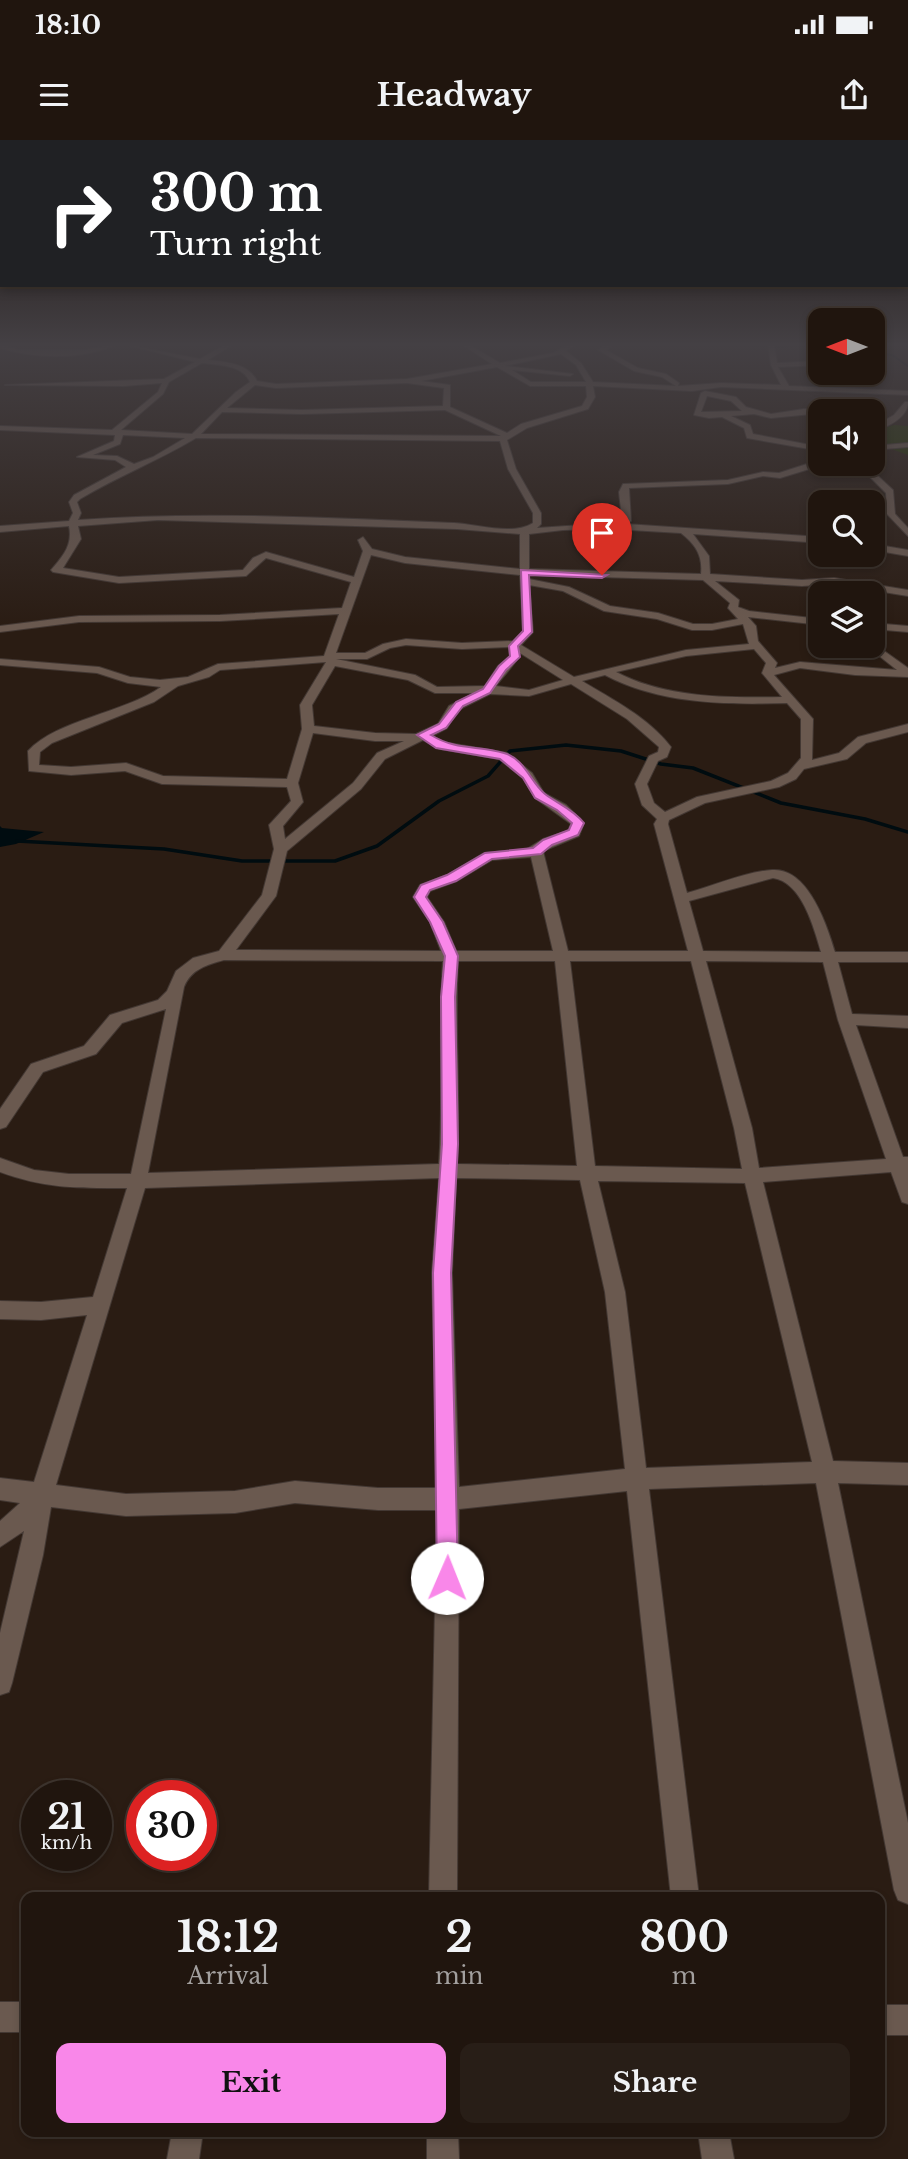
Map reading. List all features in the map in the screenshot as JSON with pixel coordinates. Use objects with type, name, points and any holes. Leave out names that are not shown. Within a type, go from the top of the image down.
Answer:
[{"type":"street","points":[[117,438],[117,442],[81,457],[117,458],[134,468]]},
{"type":"street","points":[[190,438],[156,459],[77,496],[73,502],[77,513],[73,523],[76,539],[65,561],[56,570],[119,580],[246,573],[256,560],[264,555],[279,556],[299,565],[357,581]]},
{"type":"street","points":[[423,438],[503,439],[512,469],[537,513],[537,524],[525,532]]},
{"type":"street","points":[[762,438],[808,447]]},
{"type":"street","points":[[885,448],[908,446]]},
{"type":"street","points":[[613,526],[627,521],[623,492],[626,486],[728,482],[762,474],[780,476],[808,467]]},
{"type":"street","points":[[873,476],[890,492],[891,514],[908,533]]},
{"type":"street","points":[[0,529],[158,517],[353,526],[457,526],[525,532],[563,527],[613,526],[808,539]]},
{"type":"street","points":[[353,526],[368,551],[405,560],[475,570],[705,577],[802,583],[834,581],[908,593]]},
{"type":"street","points":[[772,527],[787,538]]},
{"type":"street","points":[[682,530],[698,541],[708,566],[705,577]]},
{"type":"street","points":[[281,849],[357,786],[381,756],[443,726],[459,704],[487,690],[502,668],[515,657],[514,645],[527,632],[524,599],[525,532]]},
{"type":"street","points":[[885,549],[908,553]]},
{"type":"street","points":[[224,955],[269,896],[281,849],[276,825],[297,802],[292,783],[308,729],[306,705],[340,635],[368,551]]},
{"type":"street","points":[[525,571],[608,608],[692,626],[712,627],[739,614],[808,621]]},
{"type":"street","points":[[705,577],[735,602],[739,614],[751,626],[751,638],[772,663],[767,673]]},
{"type":"street","points":[[0,629],[79,619],[220,618],[346,611]]},
{"type":"street","points":[[885,627],[908,629]]},
{"type":"street","points":[[135,680],[218,667],[367,656],[406,642],[462,646],[514,645],[641,723],[665,747],[663,754],[653,760],[641,784],[648,805],[664,818]]},
{"type":"street","points":[[330,659],[411,677],[435,690],[499,689],[529,693],[606,671],[686,653],[756,646]]},
{"type":"street","points":[[885,657],[908,673]]},
{"type":"street","points":[[0,662],[73,666],[160,684],[206,676],[218,667]]},
{"type":"street","points":[[767,673],[800,665],[865,673],[908,673]]},
{"type":"street","points":[[606,671],[630,685],[657,692],[762,701],[791,700]]},
{"type":"street","points":[[664,818],[701,800],[775,785],[792,776],[807,758],[807,719],[767,673]]},
{"type":"street","points":[[174,683],[150,700],[48,740],[34,751],[33,768],[71,771],[126,767],[162,780],[292,783]]},
{"type":"street","points":[[797,768],[843,756],[862,740],[908,728]]},
{"type":"street","points":[[308,729],[375,737],[421,736],[440,745],[503,756],[527,776],[539,795],[575,817],[578,828],[574,833],[548,842],[536,851],[489,856],[452,878],[421,891],[420,897],[437,922],[452,956],[448,997],[449,1171],[442,1273],[448,1499],[443,1892]]},
{"type":"street","points":[[664,818],[663,834],[743,1128],[752,1177],[825,1472],[908,1890]]},
{"type":"street","points":[[536,851],[562,956],[587,1174],[615,1292],[684,1892]]},
{"type":"street","points":[[681,899],[773,874],[787,877],[797,886],[816,921],[830,958],[846,1019],[902,1164],[908,1197]]},
{"type":"street","points":[[0,1122],[37,1068],[90,1050],[116,1019],[163,1004],[174,994],[181,975],[198,962],[224,955],[908,957]]},
{"type":"street","points":[[0,1683],[31,1555],[42,1493],[138,1181],[181,975]]},
{"type":"street","points":[[846,1019],[908,1022]]},
{"type":"street","points":[[0,1165],[33,1177],[69,1181],[138,1181],[449,1171],[752,1177],[902,1164]]},
{"type":"street","points":[[0,1310],[41,1311],[99,1305]]},
{"type":"street","points":[[0,1489],[126,1504],[235,1502],[295,1492],[378,1499],[448,1499],[636,1479],[825,1472],[908,1475]]},
{"type":"street","points":[[0,1536],[23,1517],[42,1493]]},
{"type":"street","points":[[0,2017],[21,2017]]},
{"type":"street","points":[[885,2020],[908,2020]]},
{"type":"street","points":[[183,2159],[187,2137]]},
{"type":"street","points":[[443,2137],[443,2159]]},
{"type":"street","points":[[715,2137],[718,2159]]},
{"type":"green space","points":[[885,438],[908,438],[908,455],[885,447]]},
{"type":"shaded area","points":[[0,826],[44,832],[16,844],[0,847]]},
{"type":"waterway","points":[[17,841],[164,849],[242,861],[335,861],[377,846],[439,801],[488,776],[510,751],[566,745],[621,751],[661,764],[693,768],[781,803],[865,819],[908,832]]},
{"type":"route","points":[[447,1578],[448,1499],[442,1273],[450,1144],[448,997],[452,956],[437,922],[420,897],[421,891],[452,878],[489,856],[521,855],[536,851],[548,842],[574,833],[578,823],[575,817],[539,795],[527,776],[503,756],[440,745],[423,735],[443,726],[453,708],[487,691],[502,668],[515,657],[513,646],[527,632],[524,572],[602,575]]}]
